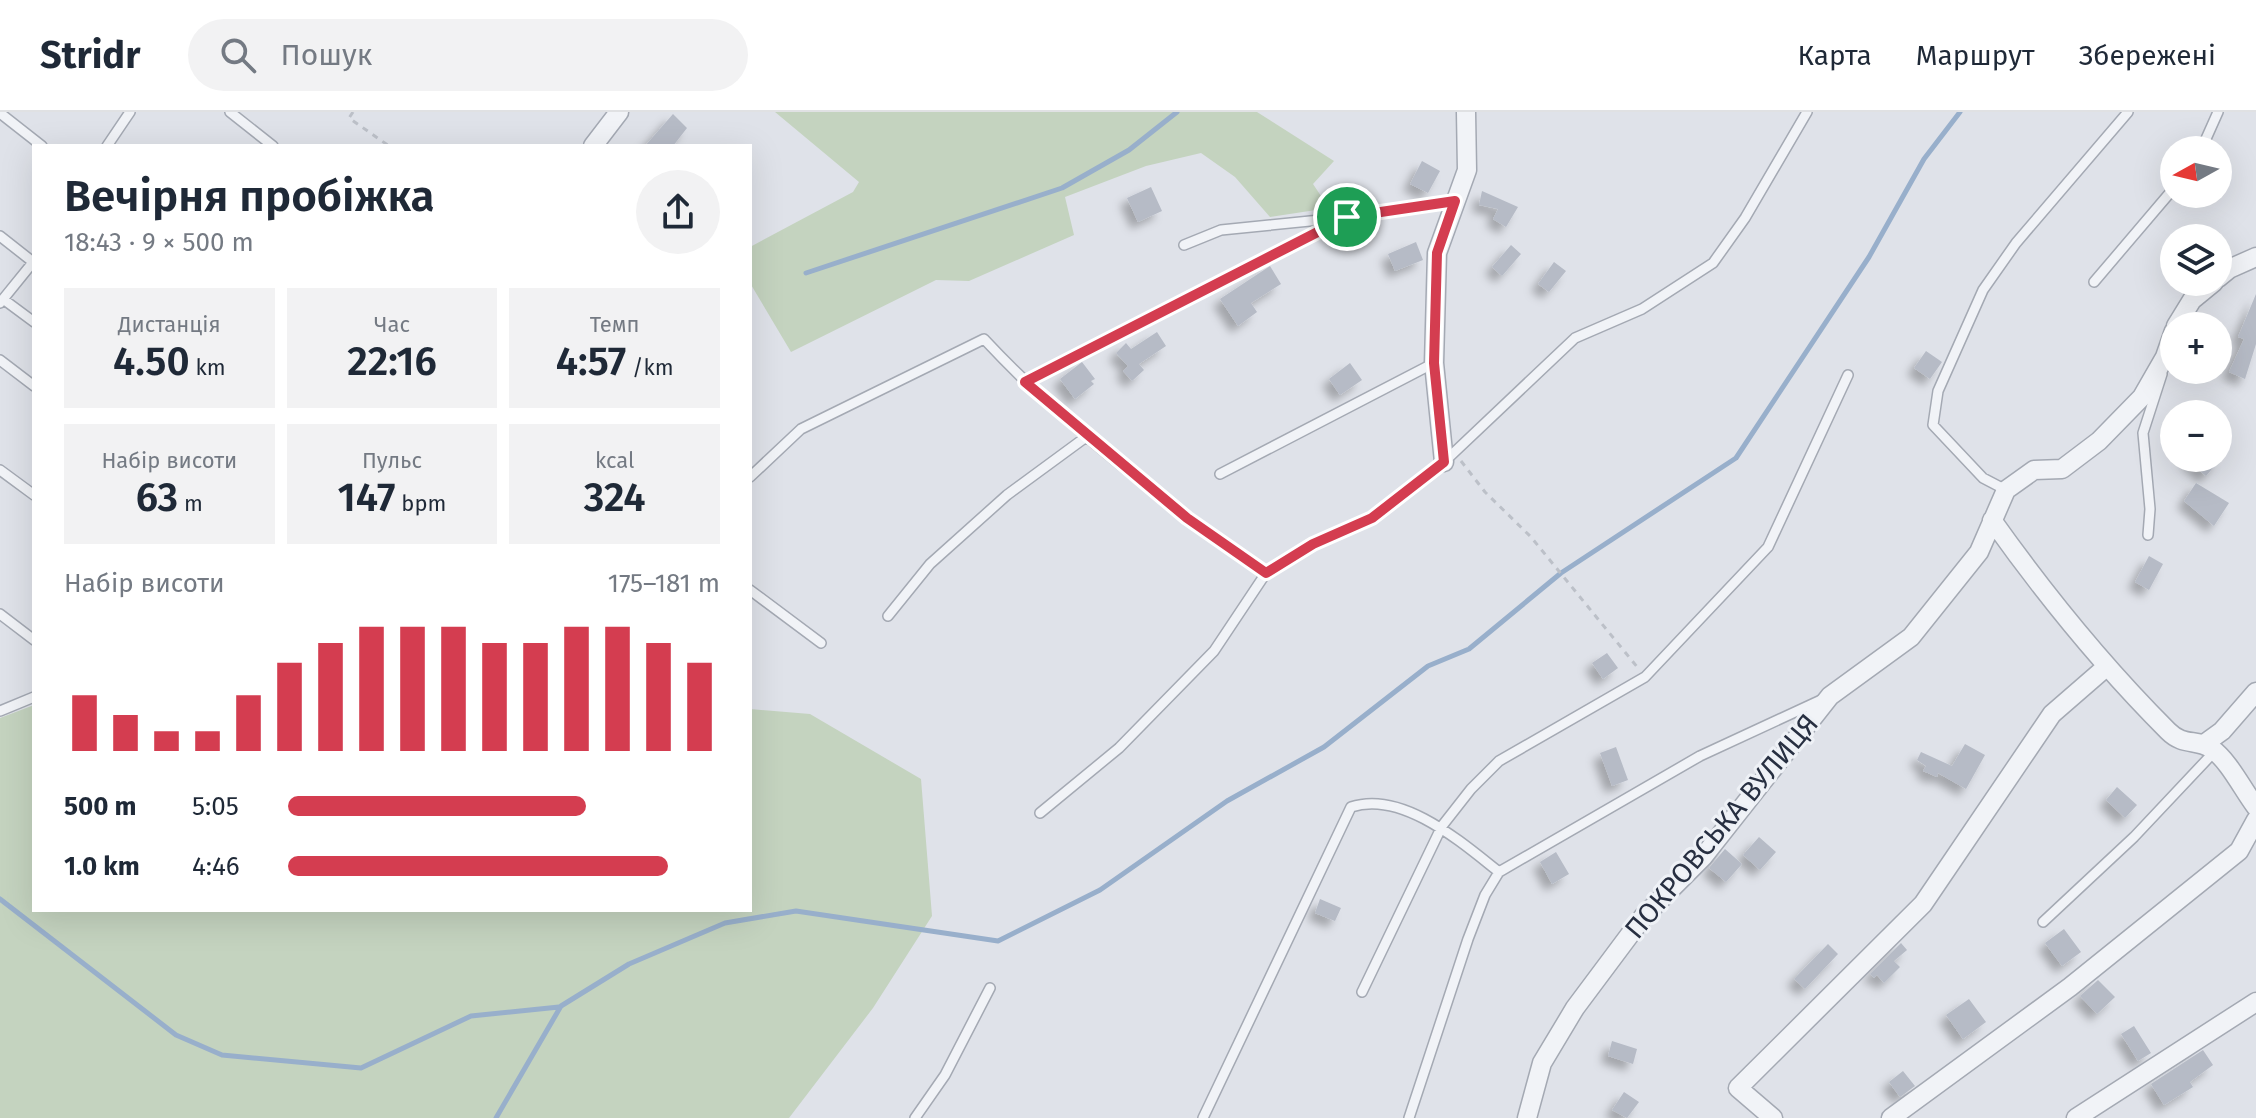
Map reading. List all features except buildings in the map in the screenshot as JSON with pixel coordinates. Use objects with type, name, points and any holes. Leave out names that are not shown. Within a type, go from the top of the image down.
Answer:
[{"type":"street","points":[[1449,457],[1434,363],[1437,253],[1467,170],[1466,112]]},
{"type":"street","points":[[594,144],[611,115]]},
{"type":"street","points":[[2232,268],[2256,257]]},
{"type":"street","points":[[2185,312],[2197,296]]},
{"type":"street","points":[[2006,490],[2034,470],[2062,469],[2099,441],[2142,397],[2160,366]]},
{"type":"street","name":"ПОКРОВСЬКА ВУЛИЦЯ","points":[[1527,1118],[1542,1063],[1575,1008],[1643,917],[1703,857],[1830,696],[1911,637],[1979,552],[2006,490]]},
{"type":"street","points":[[1992,520],[2048,599],[2105,668],[2179,742],[2210,748],[2256,807]]},
{"type":"street","points":[[1773,1118],[1738,1088],[1923,904],[2052,714],[2105,668]]},
{"type":"street","points":[[2210,748],[2256,692]]},
{"type":"street","points":[[1891,1118],[2070,987],[2239,851],[2256,820]]},
{"type":"street","points":[[2076,1118],[2256,1002]]},
{"type":"lane","points":[[108,144],[130,112]]},
{"type":"lane","points":[[230,112],[270,144]]},
{"type":"lane","points":[[1040,813],[1119,748],[1214,651],[1266,573],[1313,544],[1372,518],[1449,457],[1575,338],[1642,309],[1713,263],[1745,218],[1807,112]]},
{"type":"lane","points":[[2006,490],[1983,478],[1933,425],[1938,391],[1983,290],[2016,243],[2128,112]]},
{"type":"lane","points":[[2207,136],[2218,112]]},
{"type":"lane","points":[[0,113],[39,144]]},
{"type":"lane","points":[[1184,245],[1221,230],[1347,217],[1455,201]]},
{"type":"lane","points":[[2094,282],[2160,204]]},
{"type":"lane","points":[[1025,382],[1347,217]]},
{"type":"lane","points":[[0,236],[32,260]]},
{"type":"lane","points":[[32,264],[1,301],[32,321]]},
{"type":"lane","points":[[752,475],[801,429],[984,339],[1025,382],[1086,437],[1187,518],[1266,573]]},
{"type":"lane","points":[[0,360],[32,384]]},
{"type":"lane","points":[[1220,474],[1434,363]]},
{"type":"lane","points":[[2148,535],[2150,509],[2143,433],[2160,374]]},
{"type":"lane","points":[[1362,992],[1442,826],[1499,761],[1645,677],[1768,547],[1848,375]]},
{"type":"lane","points":[[888,616],[941,554],[1007,495],[1086,437]]},
{"type":"lane","points":[[0,470],[32,494]]},
{"type":"lane","points":[[752,591],[821,643]]},
{"type":"lane","points":[[0,614],[32,638]]},
{"type":"lane","points":[[1409,1118],[1468,939],[1485,895],[1499,872],[1700,756],[1830,696]]},
{"type":"lane","points":[[0,711],[32,698]]},
{"type":"lane","points":[[2043,922],[2134,837],[2210,748]]},
{"type":"lane","points":[[1203,1118],[1351,807],[1371,800],[1442,826],[1499,872]]},
{"type":"lane","points":[[915,1118],[945,1075],[990,988]]},
{"type":"path","points":[[353,112],[349,118],[386,144]]},
{"type":"path","points":[[1449,457],[1531,537],[1645,677]]},
{"type":"green space","points":[[775,112],[1257,112],[1334,161],[1313,184],[1329,208],[1270,217],[1235,177],[1201,153],[1146,166],[1065,197],[1074,235],[969,281],[936,280],[791,352],[752,286],[752,246],[853,192],[859,182]]},
{"type":"green space","points":[[32,706],[32,912],[752,912],[752,709],[810,714],[921,779],[932,916],[873,1008],[789,1118],[0,1118],[0,718]]},
{"type":"waterway","points":[[806,273],[1062,188],[1129,150],[1177,112]]},
{"type":"waterway","points":[[496,1118],[561,1006],[629,964],[725,923],[796,911],[998,941],[1100,890],[1227,801],[1324,747],[1428,666],[1469,649],[1561,573],[1736,458],[1869,257],[1924,159],[1960,112]]},
{"type":"waterway","points":[[0,899],[176,1035],[222,1055],[361,1068],[471,1016],[559,1007]]},
{"type":"route","points":[[1455,201],[1437,253],[1434,363],[1444,462],[1372,518],[1313,544],[1266,573],[1187,518],[1086,437],[1025,382],[1347,217],[1455,201]]}]
